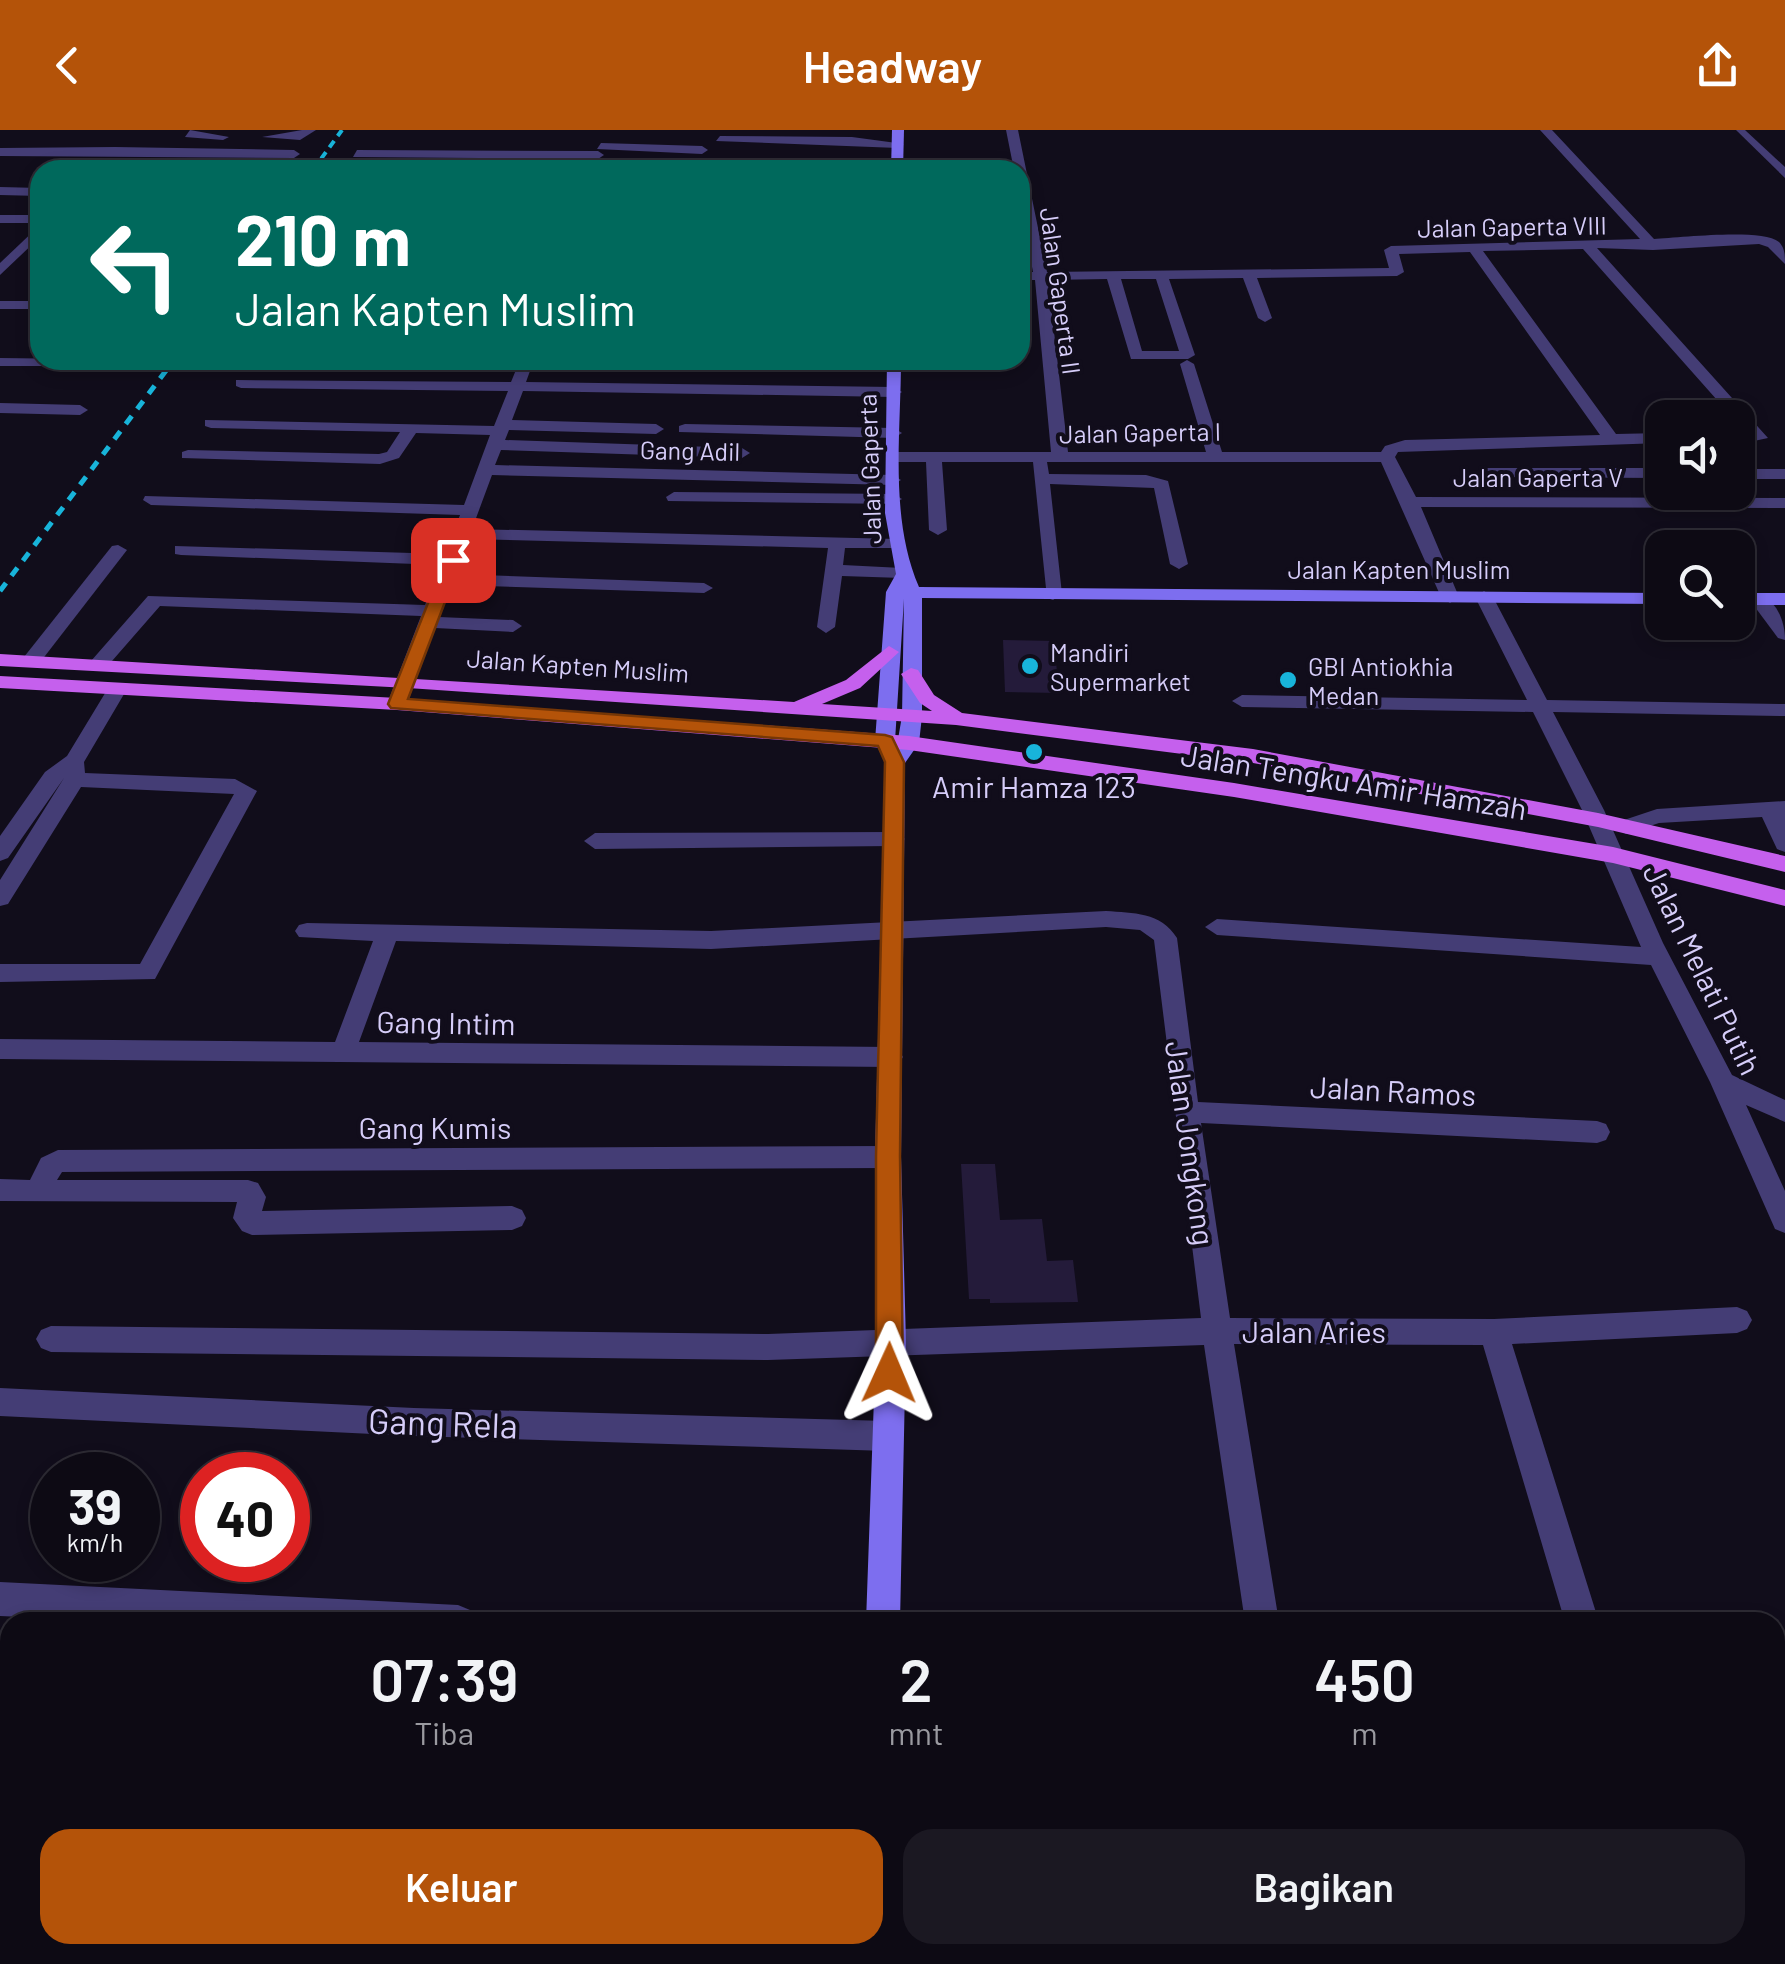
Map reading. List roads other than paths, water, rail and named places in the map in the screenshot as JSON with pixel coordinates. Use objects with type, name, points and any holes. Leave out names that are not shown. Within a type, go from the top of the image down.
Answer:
[{"type":"main road","points":[[794,707],[852,684],[889,652]]},
{"type":"main road","name":"Jalan Kapten Muslim","points":[[0,660],[408,682],[912,716]]},
{"type":"main road","points":[[912,674],[933,705],[966,720]]},
{"type":"main road","name":"Jalan Kapten Muslim","points":[[0,682],[397,704],[896,749]]},
{"type":"main road","name":"Jalan Tengku Amir Hamzah","points":[[912,716],[1252,756],[1598,820],[1785,864]]},
{"type":"main road","name":"Jalan Tengku Amir Hamzah","points":[[896,749],[1234,790],[1612,855],[1785,898]]},
{"type":"street","points":[[196,130],[191,136],[300,138],[310,130]]},
{"type":"street","points":[[596,160],[608,130]]},
{"type":"street","name":"Jalan Gaperta II","points":[[1012,130],[1018,160]]},
{"type":"street","points":[[1546,130],[1653,246]]},
{"type":"street","points":[[1740,132],[1785,174]]},
{"type":"street","points":[[106,160],[129,136],[111,136]]},
{"type":"street","points":[[720,139],[898,137]]},
{"type":"street","points":[[357,154],[702,150]]},
{"type":"street","points":[[0,152],[294,154]]},
{"type":"street","points":[[0,191],[30,192]]},
{"type":"street","points":[[0,219],[30,219]]},
{"type":"street","name":"Jalan Gaperta II","points":[[1030,221],[1041,276],[1060,458]]},
{"type":"street","points":[[0,242],[30,238]]},
{"type":"street","name":"Jalan Gaperta VIII","points":[[1030,276],[1397,272],[1389,252],[1760,240],[1773,244],[1785,260]]},
{"type":"street","points":[[12,264],[30,243]]},
{"type":"street","points":[[1589,248],[1731,400]]},
{"type":"street","points":[[1475,250],[1610,438]]},
{"type":"street","points":[[1114,275],[1136,356],[1188,355],[1162,274]]},
{"type":"street","points":[[1248,274],[1264,318]]},
{"type":"street","points":[[0,305],[30,305]]},
{"type":"street","points":[[0,362],[30,362]]},
{"type":"street","points":[[1187,364],[1215,456]]},
{"type":"street","points":[[397,704],[523,370]]},
{"type":"street","name":"Jalan Gaperta","points":[[894,370],[894,489],[912,674],[912,716],[896,749]]},
{"type":"street","points":[[241,383],[514,394]]},
{"type":"street","points":[[234,400],[894,392]]},
{"type":"street","points":[[0,408],[80,410]]},
{"type":"street","points":[[211,423],[410,428],[742,453]]},
{"type":"street","points":[[1755,426],[1766,438],[1755,438]]},
{"type":"street","points":[[188,455],[380,459],[393,454],[410,428]]},
{"type":"street","points":[[500,434],[656,428]]},
{"type":"street","points":[[686,429],[894,434]]},
{"type":"street","points":[[1450,597],[1387,457],[1391,450],[1405,444],[1645,438]]},
{"type":"street","name":"Jalan Gaperta I","points":[[894,457],[1387,457]]},
{"type":"street","points":[[934,458],[938,530]]},
{"type":"street","points":[[1040,459],[1053,594]]},
{"type":"street","name":"Gang Adil","points":[[486,470],[894,489]]},
{"type":"street","points":[[1483,472],[1645,473]]},
{"type":"street","points":[[1755,474],[1785,474]]},
{"type":"street","points":[[1042,479],[1157,482],[1164,488],[1178,564]]},
{"type":"street","points":[[674,498],[894,489]]},
{"type":"street","points":[[151,500],[471,510]]},
{"type":"street","name":"Jalan Gaperta V","points":[[1410,502],[1785,503]]},
{"type":"street","points":[[462,534],[898,544]]},
{"type":"street","points":[[826,627],[837,542]]},
{"type":"street","points":[[31,661],[118,550]]},
{"type":"street","points":[[181,550],[453,560]]},
{"type":"street","points":[[834,570],[903,583]]},
{"type":"street","points":[[446,579],[704,588]]},
{"type":"street","name":"Jalan Gaperta","points":[[896,749],[886,714],[889,652],[903,583]]},
{"type":"street","name":"Jalan Kapten Muslim","points":[[903,583],[1053,594],[1645,599]]},
{"type":"street","name":"Jalan Melati Putih","points":[[1484,597],[1598,820],[1657,957],[1722,1082],[1785,1221]]},
{"type":"street","points":[[1755,600],[1785,599]]},
{"type":"street","points":[[98,665],[155,600],[432,617],[512,626]]},
{"type":"street","points":[[1758,600],[1785,634]]},
{"type":"street","points":[[3,889],[44,830],[117,688]]},
{"type":"street","points":[[1242,701],[1543,709],[1785,710]]},
{"type":"street","points":[[883,1612],[896,749]]},
{"type":"street","points":[[0,853],[52,777],[75,770],[243,787],[246,791],[147,973],[0,973]]},
{"type":"street","points":[[1626,827],[1657,816],[1777,808],[1785,844]]},
{"type":"street","points":[[17,829],[44,830]]},
{"type":"street","points":[[595,841],[894,839]]},
{"type":"street","name":"Jalan Jongkong","points":[[894,931],[1106,920],[1147,923],[1165,938],[1184,1112],[1260,1612]]},
{"type":"street","points":[[1217,927],[1657,957]]},
{"type":"street","points":[[307,931],[711,940],[894,931]]},
{"type":"street","points":[[343,1053],[388,931]]},
{"type":"street","name":"Gang Intim","points":[[0,1049],[890,1057]]},
{"type":"street","points":[[1722,1082],[1785,1112]]},
{"type":"street","name":"Jalan Ramos","points":[[1184,1112],[1597,1132]]},
{"type":"street","name":"Gang Kumis","points":[[38,1192],[50,1166],[58,1161],[888,1156]]},
{"type":"street","points":[[0,1190],[248,1192],[252,1197],[247,1218],[252,1222],[512,1218]]},
{"type":"street","name":"Jalan Aries","points":[[51,1339],[748,1347],[1216,1330],[1494,1332],[1737,1320]]},
{"type":"street","points":[[1494,1332],[1579,1612]]},
{"type":"street","name":"Gang Rela","points":[[0,1402],[414,1422],[887,1436]]},
{"type":"street","points":[[0,1599],[259,1612]]},
{"type":"railway","points":[[320,160],[342,130]]},
{"type":"railway","points":[[0,591],[166,370]]},
{"type":"place","name":"Mandiri Supermarket","points":[[1030,666]]},
{"type":"place","name":"GBI Antiokhia Medan","points":[[1288,680]]},
{"type":"place","name":"Amir Hamza 123","points":[[1034,752]]}]
